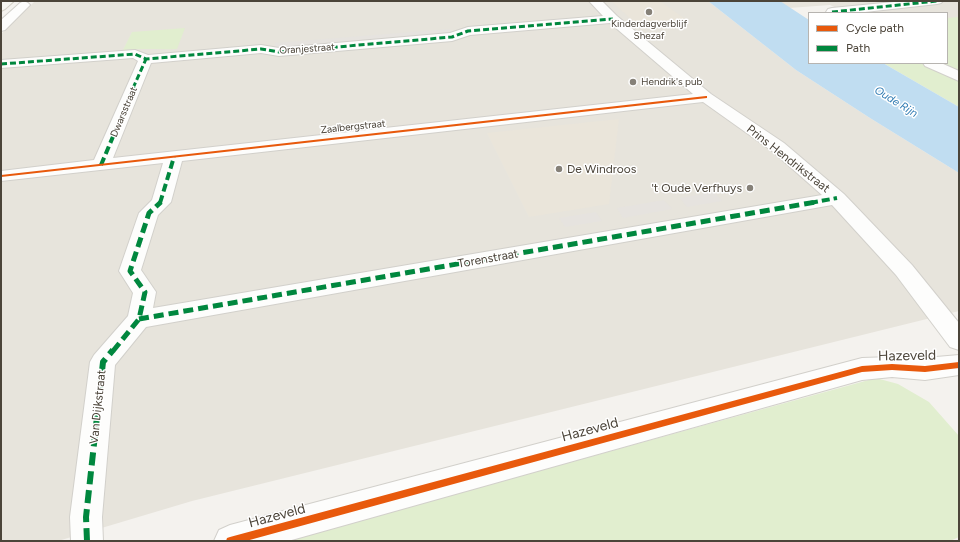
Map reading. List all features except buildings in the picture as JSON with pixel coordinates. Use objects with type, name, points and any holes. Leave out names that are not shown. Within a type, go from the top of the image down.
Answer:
[{"type":"main road","points":[[1,7],[8,1]]},
{"type":"street","name":"Prins Hendrikstraat","points":[[595,1],[613,19],[706,97],[778,147],[805,169],[836,198],[904,270],[959,340]]},
{"type":"street","points":[[842,12],[937,1]]},
{"type":"street","points":[[820,2],[832,12]]},
{"type":"street","points":[[1,27],[24,5]]},
{"type":"street","name":"Oranjestraat","points":[[1,64],[135,54],[146,59],[261,50],[280,52],[444,38],[452,37],[468,31],[613,19]]},
{"type":"street","name":"Dwarsstraat","points":[[101,165],[146,59]]},
{"type":"street","points":[[932,64],[959,77]]},
{"type":"street","name":"Zaalbergstraat","points":[[1,176],[706,97]]},
{"type":"street","name":"Van Dijkstraat","points":[[87,541],[86,517],[103,362],[139,320],[145,292],[130,271],[149,213],[161,202],[174,157]]},
{"type":"street","name":"Torenstraat","points":[[139,320],[836,198]]},
{"type":"street","name":"Hazeveld","points":[[230,541],[862,368],[892,367],[926,369],[959,365]]},
{"type":"shaded area","name":"Kinderdagverblijf Shezaf","points":[[660,1],[688,21],[681,24],[642,29],[612,2]]},
{"type":"shaded area","points":[[708,1],[796,70],[959,173],[959,311],[192,501],[58,541],[1,541],[1,34],[34,2]]},
{"type":"shaded area","points":[[777,1],[959,1],[959,24],[948,26],[948,12],[845,12],[830,5],[789,8]]},
{"type":"shaded area","points":[[450,29],[452,33],[276,48],[275,43]]},
{"type":"shaded area","name":"De Windroos","points":[[619,119],[609,204],[529,217],[487,133]]},
{"type":"shaded area","points":[[714,192],[722,201],[687,207],[680,198]]},
{"type":"shaded area","points":[[664,200],[672,209],[623,218],[617,208]]},
{"type":"shaded area","points":[[596,212],[602,221],[565,227],[559,218]]},
{"type":"green space","points":[[959,17],[959,107],[885,64],[948,64],[948,18]]},
{"type":"green space","points":[[185,28],[177,49],[123,50],[132,32]]},
{"type":"green space","points":[[876,378],[898,384],[929,402],[959,436],[959,537],[950,541],[284,541]]},
{"type":"water","name":"Oude Rijn","points":[[708,1],[780,1],[808,19],[808,64],[885,64],[959,107],[959,173],[870,118],[796,70]]},
{"type":"marked path","points":[[832,12],[937,1]]},
{"type":"marked path","points":[[1,64],[135,54],[146,59],[261,49],[279,52],[452,37],[468,31],[613,19]]},
{"type":"marked path","points":[[101,165],[146,59]]},
{"type":"marked path","points":[[87,541],[86,517],[103,362],[139,319],[145,292],[130,271],[149,213],[161,202],[174,157]]},
{"type":"marked path","points":[[139,319],[837,198]]},
{"type":"cycle path","points":[[1,176],[706,97]]},
{"type":"cycle path","points":[[230,541],[862,369],[892,367],[925,369],[959,365]]},
{"type":"place","name":"Kinderdagverblijf Shezaf","points":[[649,12]]},
{"type":"place","name":"Hendrik's pub","points":[[633,82]]},
{"type":"place","name":"De Windroos","points":[[559,169]]},
{"type":"place","name":"'t Oude Verfhuys","points":[[750,188]]}]
